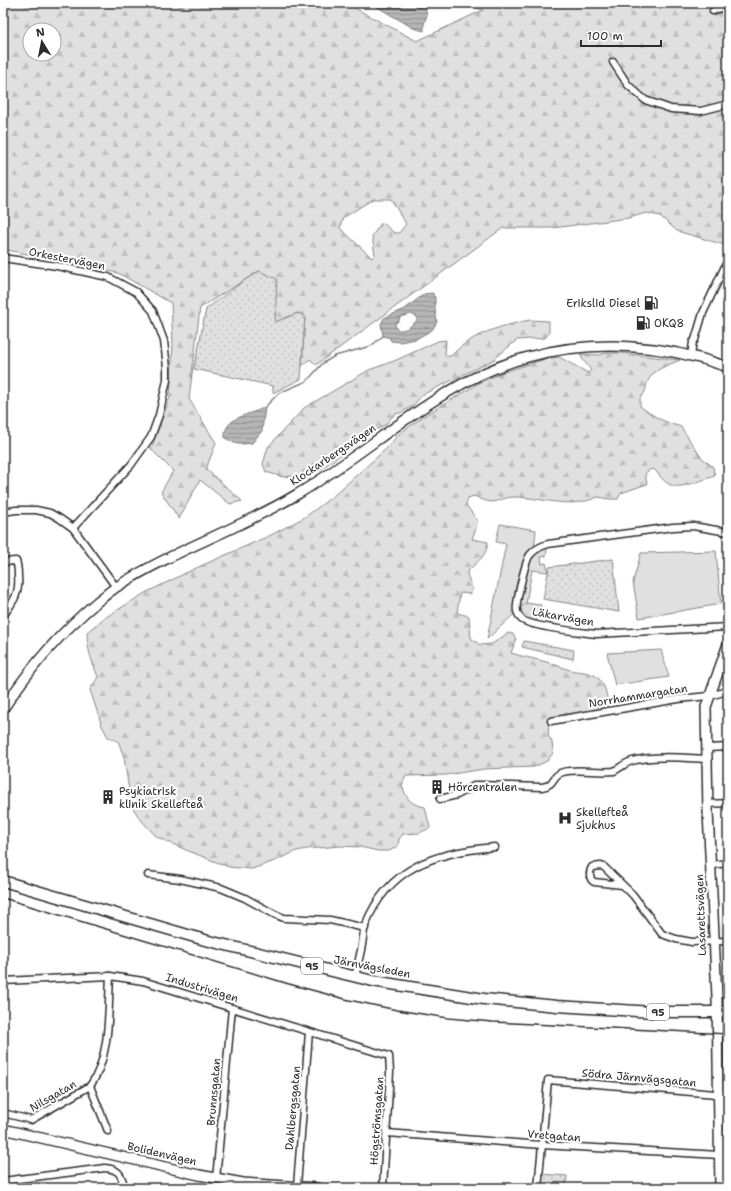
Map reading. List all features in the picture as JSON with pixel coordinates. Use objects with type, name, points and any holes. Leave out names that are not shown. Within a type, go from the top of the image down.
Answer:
[{"type":"main road","name":"Klockarbergsvägen","points":[[3,709],[16,689],[61,635],[83,614],[116,587],[187,549],[296,496],[338,469],[380,437],[436,399],[475,376],[513,361],[550,351],[608,345],[657,349],[691,356],[728,367]]},
{"type":"main road","name":"Lasarettsvägen","points":[[720,1188],[717,1011],[708,804],[706,707],[728,644]]},
{"type":"main road","name":"Järnvägsleden","points":[[3,877],[32,888]]},
{"type":"main road","name":"Järnvägsleden","points":[[3,881],[32,888],[204,940],[373,981],[484,999],[557,1006],[653,1012],[717,1011]]},
{"type":"main road","name":"95","points":[[717,1011],[728,1012]]},
{"type":"main road","name":"Bolidenvägen","points":[[3,1129],[216,1179],[243,1183],[317,1188]]},
{"type":"street","points":[[713,11],[728,5]]},
{"type":"street","points":[[612,62],[628,85],[645,100],[671,109],[702,110],[728,104]]},
{"type":"street","name":"Orkestervägen","points":[[3,258],[57,266],[108,277],[136,292],[149,306],[153,311],[164,341],[167,380],[159,415],[151,437],[132,465],[73,528]]},
{"type":"street","points":[[691,356],[693,342],[695,340],[703,313],[727,262]]},
{"type":"street","points":[[3,512],[16,510],[36,510],[54,516],[73,528],[116,587]]},
{"type":"street","name":"Läkarvägen","points":[[728,532],[694,526],[673,527],[548,544],[537,548],[529,555],[516,611],[522,620],[535,625],[596,634],[728,627]]},
{"type":"street","points":[[3,562],[16,561],[18,569],[18,592],[3,616]]},
{"type":"street","name":"Norrhammargatan","points":[[551,721],[678,699],[709,696],[728,691]]},
{"type":"street","points":[[707,748],[728,747]]},
{"type":"street","points":[[440,799],[457,795],[476,785],[548,786],[552,783],[555,776],[564,772],[614,771],[627,762],[635,760],[662,758],[707,758]]},
{"type":"street","points":[[708,804],[728,803]]},
{"type":"street","points":[[355,977],[365,928],[379,899],[405,872],[419,864],[453,852],[495,847]]},
{"type":"street","points":[[711,864],[728,863]]},
{"type":"street","points":[[622,885],[594,882],[591,880],[590,872],[592,867],[604,867],[633,895],[662,934],[676,939],[692,942],[728,942]]},
{"type":"street","points":[[148,875],[186,880],[221,888],[245,898],[284,918],[330,920],[365,928]]},
{"type":"street","points":[[108,1131],[90,1086],[106,1047],[110,976]]},
{"type":"street","name":"Industrivägen","points":[[3,981],[110,976],[143,981],[388,1056]]},
{"type":"street","name":"Brunnsgatan","points":[[216,1179],[232,1008]]},
{"type":"street","name":"Dahlbergsgatan","points":[[297,1186],[309,1032]]},
{"type":"street","name":"Högströmsgatan","points":[[383,1188],[390,1072],[388,1056]]},
{"type":"street","name":"Södra Järnvägsgatan","points":[[542,1145],[548,1080],[728,1096]]},
{"type":"street","name":"Nilsgatan","points":[[3,1113],[31,1120],[90,1086]]},
{"type":"street","name":"Vretgatan","points":[[387,1133],[542,1145],[720,1155]]},
{"type":"street","points":[[538,1188],[542,1145]]},
{"type":"street","points":[[3,1181],[105,1168],[115,1169],[122,1176],[125,1188]]},
{"type":"green space","points":[[3,3],[345,3],[417,41],[483,10],[463,3],[728,3],[728,246],[677,231],[660,216],[646,213],[629,218],[553,228],[503,228],[316,365],[310,359],[302,366],[305,316],[298,313],[275,322],[276,305],[259,271],[200,308],[189,399],[216,443],[206,469],[242,501],[230,504],[200,480],[179,519],[161,492],[173,471],[151,449],[170,397],[173,344],[171,303],[118,273],[3,249]],"holes":[[[373,199],[391,199],[406,224],[399,233],[394,233],[382,222],[372,236],[375,255],[372,258],[340,228],[343,218]]]},
{"type":"green space","points":[[259,271],[277,279],[275,322],[298,313],[305,316],[301,379],[273,393],[273,386],[194,369],[206,309]]},
{"type":"green space","points":[[530,320],[549,321],[549,333],[545,338],[517,340],[493,360],[422,395],[413,406],[395,414],[385,425],[372,432],[320,470],[303,471],[305,479],[302,481],[293,476],[283,477],[266,472],[263,464],[268,447],[304,408],[369,370],[394,361],[438,341],[446,340],[445,356],[451,356],[459,348],[478,336],[498,328]]},
{"type":"green space","points":[[607,353],[623,353],[680,360],[657,370],[650,377],[645,391],[640,398],[640,406],[659,419],[681,427],[701,457],[713,467],[715,476],[688,485],[674,486],[665,482],[654,469],[649,470],[645,474],[647,484],[621,493],[618,499],[598,497],[587,501],[566,503],[513,497],[492,502],[485,501],[474,496],[468,498],[466,505],[477,520],[472,539],[488,542],[486,552],[467,572],[472,591],[471,594],[460,593],[457,613],[469,616],[471,638],[480,645],[492,644],[508,633],[513,634],[516,639],[511,653],[570,670],[594,675],[600,680],[606,691],[607,708],[549,719],[548,735],[552,742],[553,753],[547,761],[534,767],[484,769],[446,775],[406,776],[402,785],[406,794],[412,803],[425,807],[430,828],[419,833],[403,834],[399,839],[398,846],[389,851],[340,846],[307,849],[297,851],[252,869],[229,867],[157,837],[140,819],[131,805],[124,757],[118,741],[108,737],[102,726],[90,690],[98,677],[89,650],[87,632],[103,619],[145,593],[194,569],[271,535],[305,517],[332,497],[386,449],[399,434],[424,416],[481,382],[504,372],[545,359],[559,357],[588,373],[591,370],[580,354],[599,355]]},
{"type":"green space","points":[[500,524],[536,530],[534,550],[548,544],[546,556],[541,557],[542,564],[546,563],[548,572],[532,570],[526,603],[487,639],[506,544],[496,542]]},
{"type":"green space","points":[[716,551],[721,604],[639,618],[633,582],[641,553]]},
{"type":"green space","points":[[613,559],[619,612],[543,599],[549,567]]},
{"type":"green space","points":[[526,603],[541,605],[535,625],[522,619],[517,611]]},
{"type":"green space","points":[[524,641],[574,650],[573,659],[522,647]]},
{"type":"green space","points":[[661,650],[669,677],[615,685],[607,653]]},
{"type":"green space","points":[[541,1174],[567,1176],[566,1188],[540,1188]]},
{"type":"shaded area","points":[[366,3],[424,3],[427,15],[424,24],[424,31],[413,28],[379,8]]},
{"type":"shaded area","points":[[433,293],[435,297],[437,322],[432,330],[416,339],[400,342],[391,341],[390,338],[383,336],[381,324],[384,318],[405,309],[424,294]],"holes":[[[411,314],[416,316],[418,319],[407,329],[398,330],[395,326],[400,317]]]},
{"type":"shaded area","points":[[265,407],[262,431],[252,443],[237,444],[225,438],[226,431],[233,421],[239,417]]},
{"type":"waterway","points":[[265,407],[279,393],[307,381],[323,363],[335,356],[371,346],[383,336]]},
{"type":"railway","points":[[3,898],[289,984],[349,1000],[397,1010],[448,1018],[493,1022],[728,1034]]},
{"type":"place","name":"Erikslid Diesel","points":[[651,303]]},
{"type":"place","name":"OKQ8","points":[[643,323]]},
{"type":"place","name":"Hörcentralen","points":[[437,787]]},
{"type":"place","name":"Psykiatrisk klinik Skellefteå","points":[[108,797]]},
{"type":"place","name":"Skellefteå Sjukhus","points":[[565,818]]}]
